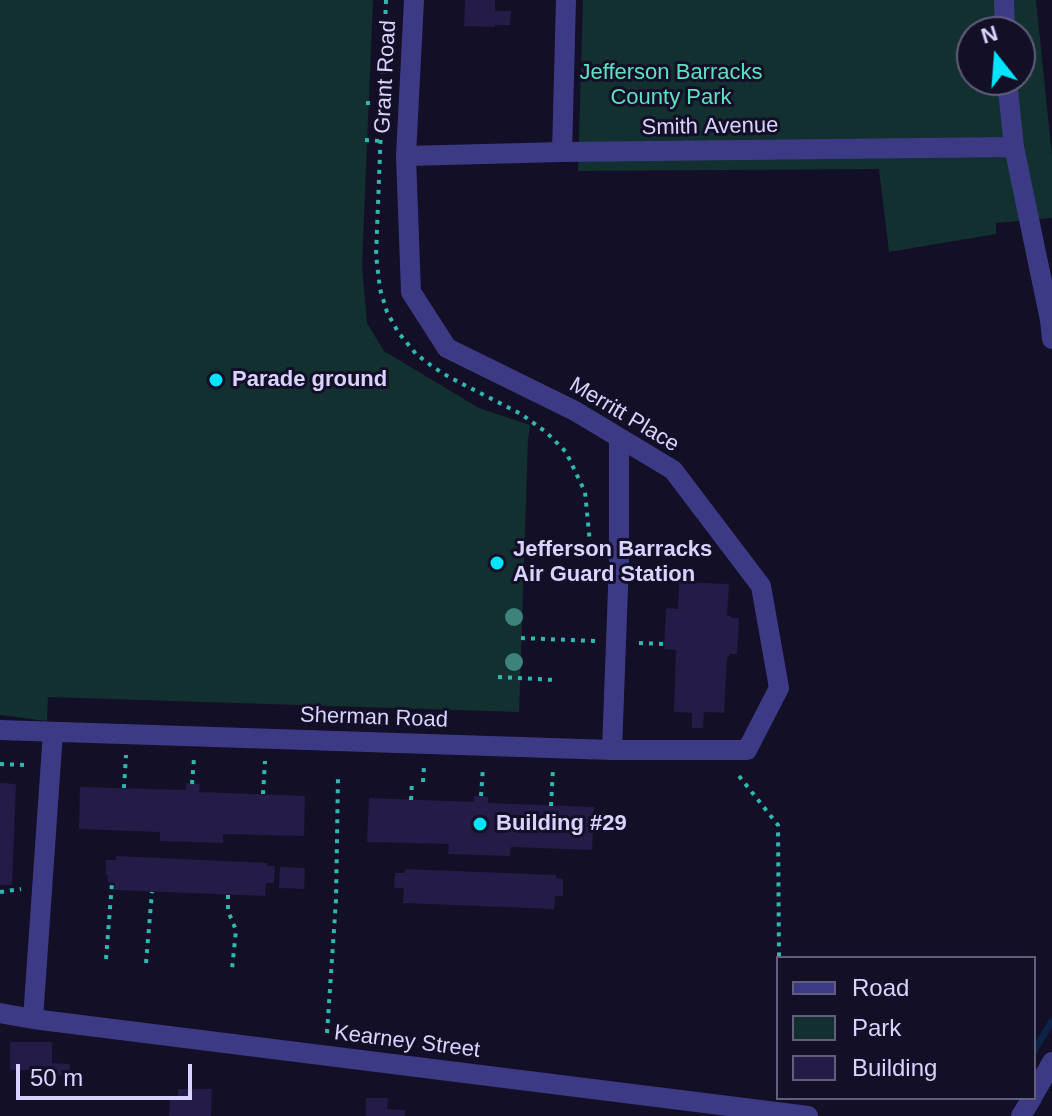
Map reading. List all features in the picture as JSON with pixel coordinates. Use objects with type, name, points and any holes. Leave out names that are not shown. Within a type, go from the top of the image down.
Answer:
[{"type":"street","name":"Grant Road","points":[[406,156],[414,0]]},
{"type":"street","points":[[562,152],[566,0]]},
{"type":"street","points":[[1009,96],[1014,147],[1052,339]]},
{"type":"street","name":"Smith Avenue","points":[[406,156],[1014,147]]},
{"type":"street","name":"Merritt Place","points":[[406,156],[411,292],[447,348],[575,411],[673,470],[761,586],[779,688],[747,750]]},
{"type":"street","points":[[612,750],[619,554],[619,438]]},
{"type":"street","name":"Sherman Road","points":[[0,730],[612,750],[747,750]]},
{"type":"street","points":[[33,1019],[53,732]]},
{"type":"street","name":"Kearney Street","points":[[0,1013],[808,1116]]},
{"type":"street","points":[[1036,1091],[1052,1062]]},
{"type":"path","points":[[386,0],[376,255],[380,289],[387,312],[416,354],[433,367],[521,414],[566,452],[585,492],[590,543]]},
{"type":"path","points":[[366,103],[382,103]]},
{"type":"path","points":[[365,140],[381,141]]},
{"type":"path","points":[[521,638],[598,641]]},
{"type":"path","points":[[639,643],[664,644]]},
{"type":"path","points":[[498,677],[555,680]]},
{"type":"path","points":[[124,788],[126,735]]},
{"type":"path","points":[[263,794],[266,739]]},
{"type":"path","points":[[0,764],[26,765]]},
{"type":"path","points":[[192,784],[193,772]]},
{"type":"path","points":[[739,776],[778,825],[779,956]]},
{"type":"path","points":[[325,1055],[336,900],[338,778]]},
{"type":"path","points":[[411,800],[412,781]]},
{"type":"path","points":[[481,796],[482,785]]},
{"type":"path","points":[[551,806],[552,788]]},
{"type":"path","points":[[106,959],[112,883]]},
{"type":"path","points":[[146,963],[152,892]]},
{"type":"path","points":[[228,895],[228,911],[236,930],[232,969]]},
{"type":"green space","name":"Parade ground","points":[[0,0],[373,0],[362,266],[367,323],[384,351],[479,408],[530,425],[519,712],[48,697],[47,721],[0,715]]},
{"type":"green space","name":"Jefferson Barracks County Park","points":[[583,0],[1036,0],[1052,156],[1052,218],[996,223],[996,234],[889,252],[879,169],[578,171]]},
{"type":"building","points":[[465,0],[495,0],[495,11],[511,11],[510,25],[464,26]]},
{"type":"building","points":[[679,582],[729,584],[727,616],[739,618],[737,654],[727,657],[724,713],[704,712],[703,728],[692,728],[692,713],[674,712],[676,650],[664,649],[666,608],[678,609]]},
{"type":"building","points":[[0,783],[16,784],[12,885],[0,885]]},
{"type":"building","points":[[186,783],[200,784],[199,792],[305,796],[304,836],[223,834],[223,843],[160,841],[160,832],[79,829],[80,787],[186,790]]},
{"type":"building","name":"Building #29","points":[[474,796],[488,797],[488,803],[594,807],[592,850],[511,847],[510,856],[448,854],[449,844],[367,842],[369,798],[474,802]]},
{"type":"building","points":[[116,856],[268,863],[267,866],[275,866],[274,883],[266,883],[265,896],[114,890],[115,883],[108,882],[106,875],[106,860],[116,860]]},
{"type":"building","points":[[280,867],[305,868],[304,889],[279,888]]},
{"type":"building","points":[[405,869],[556,875],[556,878],[563,879],[563,896],[555,896],[554,909],[403,903],[404,888],[394,888],[395,873],[405,873]]},
{"type":"building","points":[[10,1042],[52,1042],[52,1063],[70,1064],[69,1076],[52,1075],[52,1070],[10,1070]]},
{"type":"building","points":[[178,1089],[212,1089],[211,1116],[169,1116],[170,1099],[178,1100]]},
{"type":"building","points":[[366,1098],[388,1098],[387,1109],[405,1110],[405,1116],[366,1116]]},
{"type":"waterway","points":[[1036,1048],[1052,1021]]},
{"type":"place","name":"Parade ground","points":[[216,380]]},
{"type":"place","name":"Jefferson Barracks Air Guard Station","points":[[497,563]]},
{"type":"place","name":"Building #29","points":[[480,824]]}]
